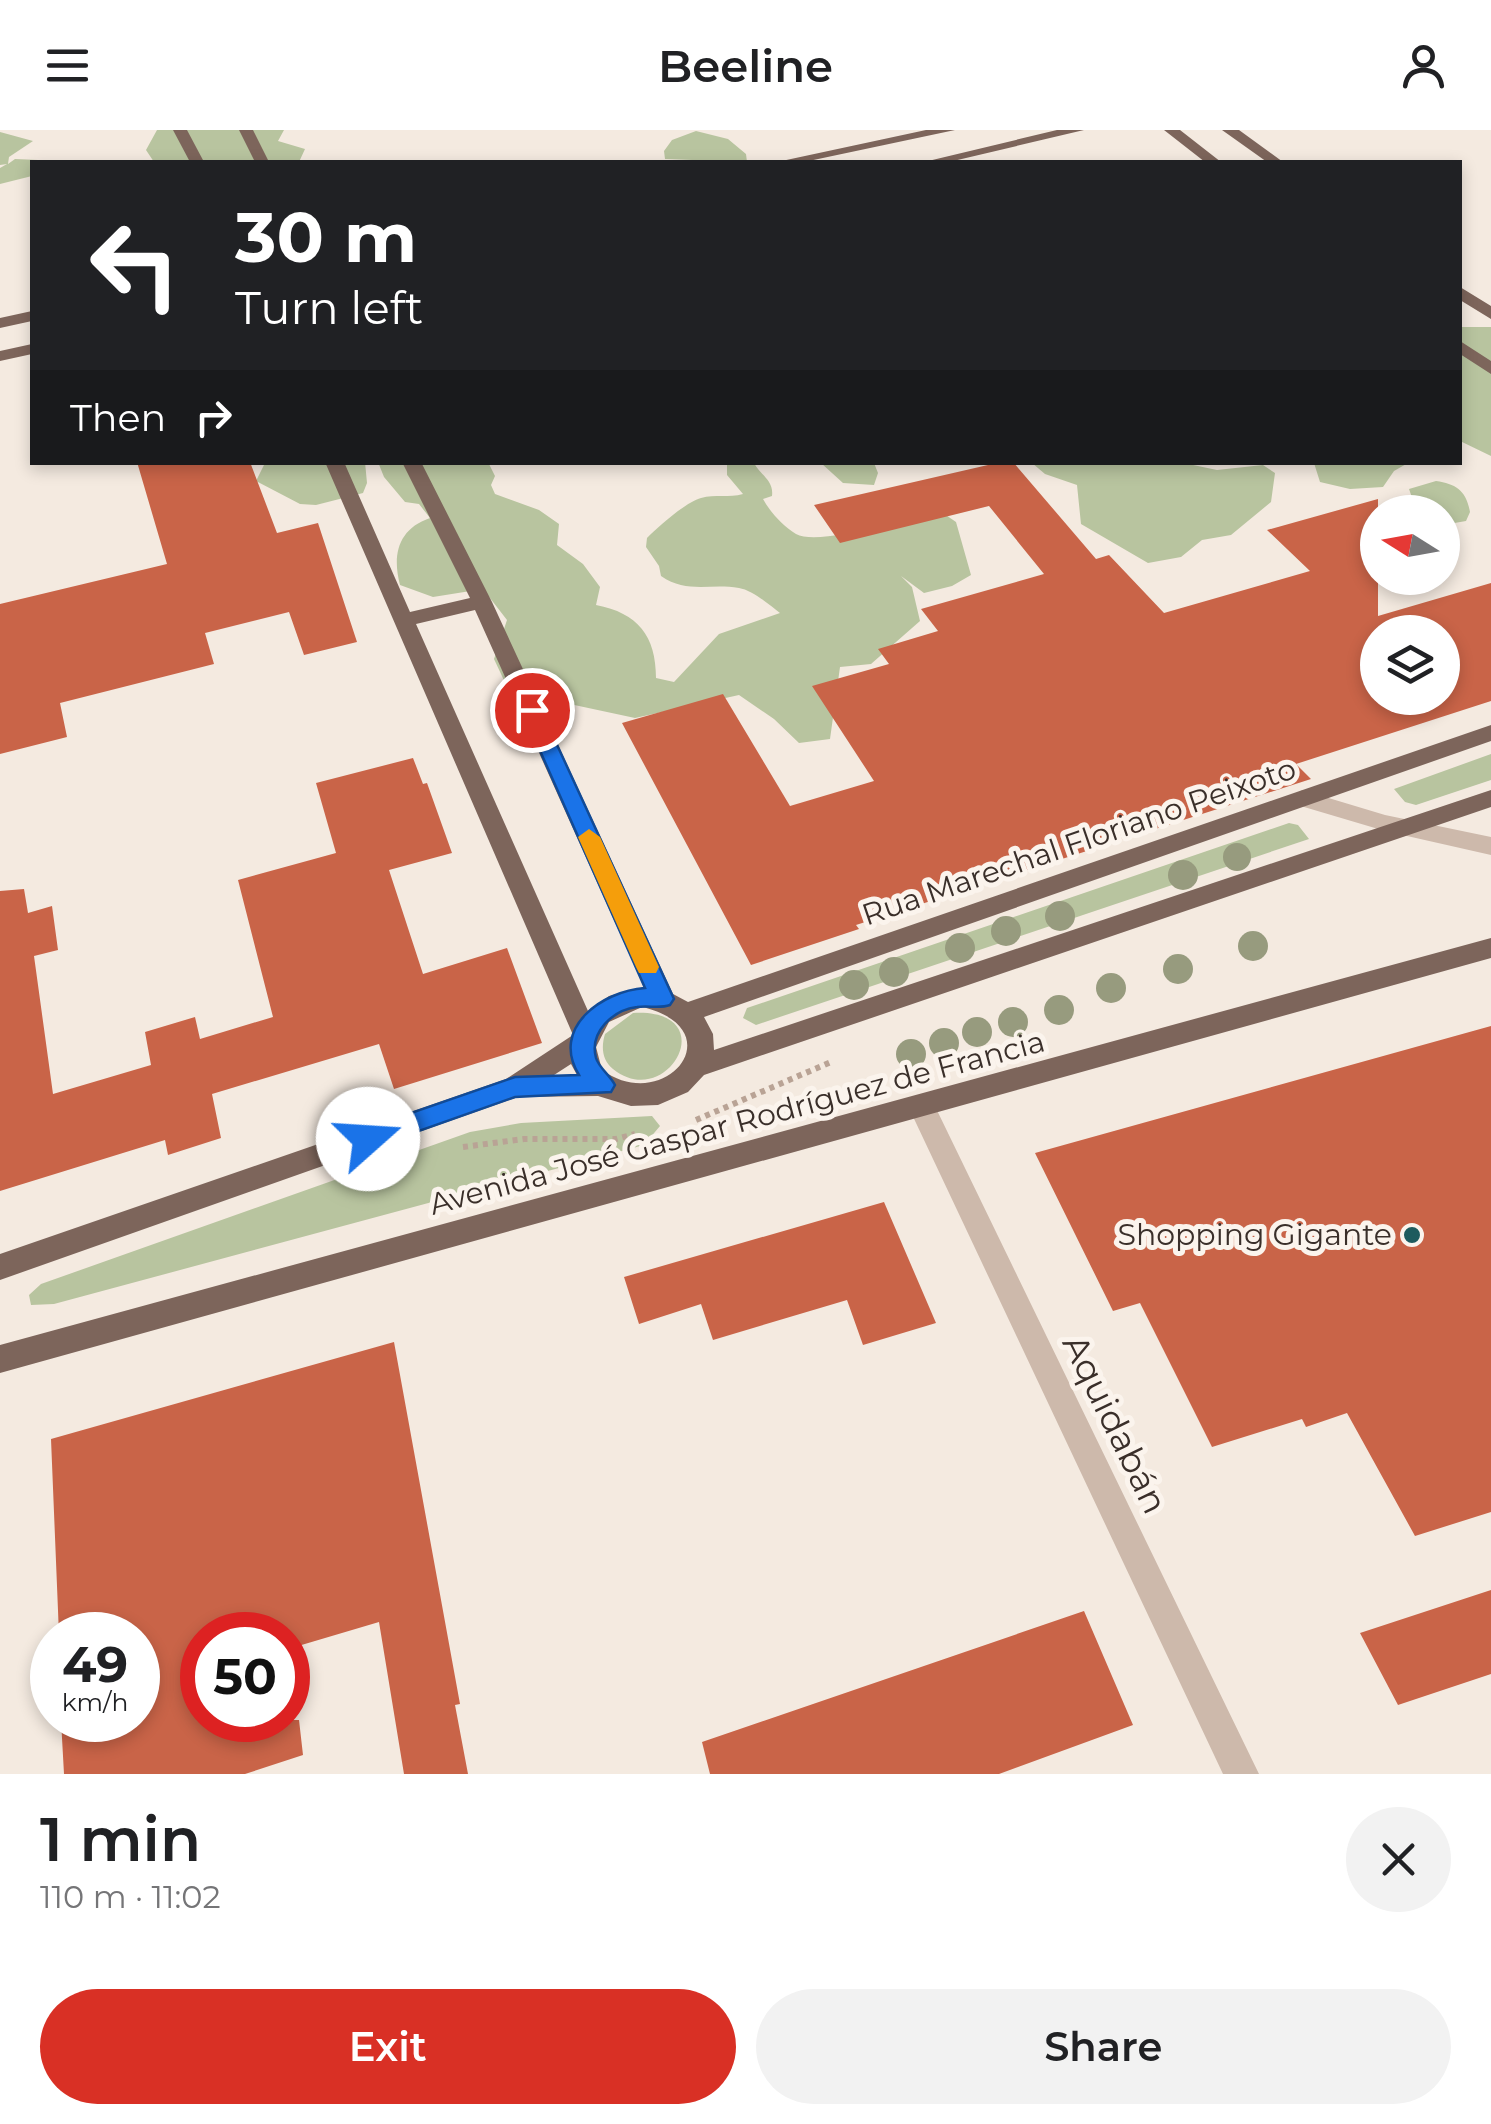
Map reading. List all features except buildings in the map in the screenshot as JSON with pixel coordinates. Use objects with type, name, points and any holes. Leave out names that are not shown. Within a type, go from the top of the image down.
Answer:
[{"type":"main road","points":[[180,130],[196,160]]},
{"type":"main road","points":[[246,130],[261,160]]},
{"type":"main road","points":[[794,160],[948,130]]},
{"type":"main road","points":[[940,160],[1077,130]]},
{"type":"main road","points":[[1171,130],[1211,160]]},
{"type":"main road","points":[[1230,130],[1273,160]]},
{"type":"main road","points":[[1462,293],[1491,314]]},
{"type":"main road","points":[[0,323],[30,316]]},
{"type":"main road","points":[[1462,347],[1491,369]]},
{"type":"main road","points":[[0,356],[30,349]]},
{"type":"main road","points":[[335,465],[406,620],[583,1038],[586,1067],[602,1085]]},
{"type":"main road","points":[[413,465],[482,602],[662,999]]},
{"type":"main road","points":[[406,620],[482,602]]},
{"type":"main road","name":"Rua Marechal Floriano Peixoto","points":[[688,1012],[1491,733]]},
{"type":"main road","points":[[515,1087],[602,1085],[631,1095],[670,1090],[696,1067],[1491,798]]},
{"type":"main road","name":"Avenida José Gaspar Rodríguez de Francia","points":[[0,1359],[1491,948]]},
{"type":"main road","points":[[0,1267],[515,1087],[583,1038],[602,1010],[618,1002],[642,997],[662,999],[688,1012],[702,1039],[696,1067]]},
{"type":"street","points":[[1302,798],[1491,846]]},
{"type":"street","name":"Aquidabán","points":[[921,1106],[1240,1774]]},
{"type":"green space","points":[[157,130],[284,130],[278,141],[305,149],[300,160],[153,160],[146,150]]},
{"type":"green space","points":[[696,131],[728,139],[746,154],[747,160],[665,159],[664,151],[672,140]]},
{"type":"green space","points":[[0,132],[33,141],[9,157],[8,164],[15,159],[38,160],[30,160],[30,176],[0,184],[0,168],[7,164],[0,165]]},
{"type":"green space","points":[[1462,327],[1491,327],[1491,456],[1462,442]]},
{"type":"green space","points":[[264,465],[365,465],[367,483],[363,493],[316,505],[300,504],[256,481]]},
{"type":"green space","points":[[379,465],[490,465],[495,476],[491,485],[495,494],[539,510],[559,524],[557,545],[583,564],[600,587],[596,605],[623,614],[642,629],[653,650],[656,678],[674,682],[719,634],[780,613],[744,589],[689,586],[671,581],[661,576],[646,547],[652,533],[695,500],[743,494],[727,475],[727,465],[755,465],[771,486],[772,496],[763,499],[769,509],[791,531],[808,537],[865,529],[937,509],[956,522],[971,575],[952,586],[924,593],[901,576],[912,587],[920,621],[871,664],[840,667],[830,739],[799,743],[774,719],[739,695],[635,718],[509,691],[494,659],[507,620],[483,589],[433,597],[400,585],[400,544],[411,529],[430,518],[419,504],[405,502]]},
{"type":"green space","points":[[823,465],[875,465],[878,473],[874,485],[843,483]]},
{"type":"green space","points":[[1034,465],[1193,465],[1217,470],[1263,465],[1275,473],[1271,502],[1231,535],[1202,540],[1181,557],[1148,563],[1081,524],[1077,485],[1045,474]]},
{"type":"green space","points":[[1315,465],[1404,465],[1394,471],[1383,487],[1350,489],[1320,482]]},
{"type":"green space","points":[[1436,481],[1454,486],[1468,504],[1466,521],[1460,522],[1460,495],[1411,495],[1409,489]]},
{"type":"green space","points":[[1491,754],[1491,780],[1416,805],[1405,802],[1394,789]]},
{"type":"green space","points":[[1289,823],[1298,825],[1309,839],[756,1025],[743,1018],[747,1008]]},
{"type":"green space","points":[[633,1013],[661,1016],[676,1026],[682,1040],[678,1056],[668,1069],[652,1078],[633,1079],[613,1069],[605,1057],[605,1034]]},
{"type":"green space","points":[[652,1116],[660,1126],[644,1145],[54,1304],[31,1305],[29,1295],[41,1284],[470,1132],[521,1123]]},
{"type":"slow traffic","points":[[589,837],[648,967]]},
{"type":"place","name":"Shopping Gigante","points":[[1412,1235]]},
{"type":"route","points":[[368,1139],[515,1087],[602,1085],[586,1067],[582,1043],[590,1023],[602,1010],[618,1002],[642,997],[662,999],[532,710]]}]
